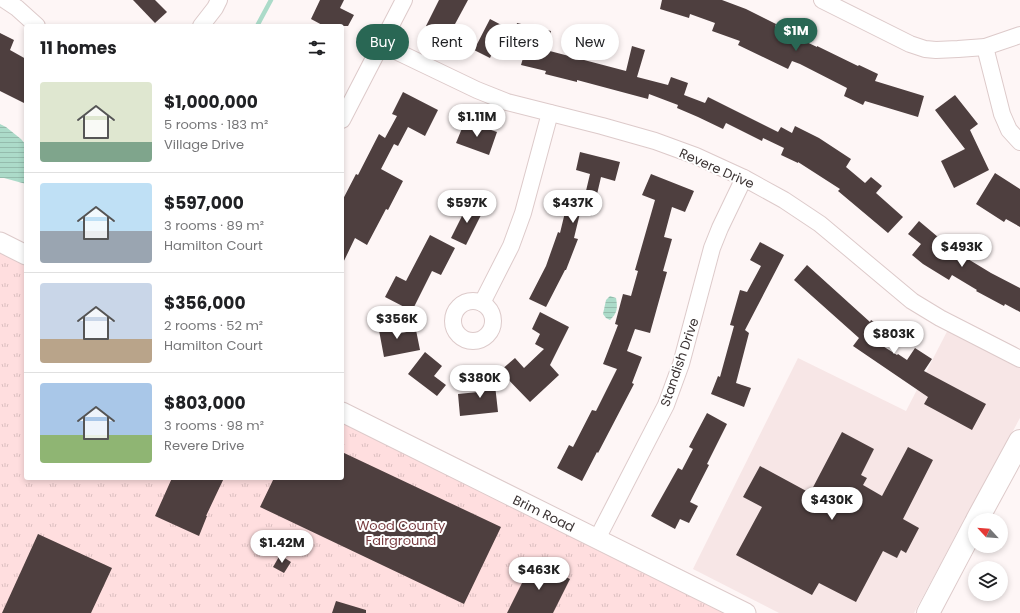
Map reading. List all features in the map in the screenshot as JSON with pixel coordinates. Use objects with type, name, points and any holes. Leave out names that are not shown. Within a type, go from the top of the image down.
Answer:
[{"type":"main road","points":[[981,513],[1020,441]]},
{"type":"main road","points":[[928,613],[968,537]]},
{"type":"street","points":[[5,0],[17,8],[35,24]]},
{"type":"street","points":[[203,24],[215,8],[219,0]]},
{"type":"street","points":[[391,24],[404,0]]},
{"type":"street","points":[[822,0],[910,44],[925,49],[936,50],[985,47],[1020,35]]},
{"type":"street","points":[[985,47],[1002,114],[1009,130],[1020,142]]},
{"type":"street","name":"Revere Drive","points":[[409,57],[477,90],[507,102],[655,141],[696,156],[744,178],[784,200],[820,224],[912,301],[940,318],[1020,359]]},
{"type":"street","points":[[344,116],[373,60]]},
{"type":"street","points":[[482,303],[511,246],[523,213],[550,113]]},
{"type":"street","name":"Standish Drive","points":[[597,539],[666,405],[681,364],[712,248],[744,178]]},
{"type":"street","points":[[0,242],[24,254]]},
{"type":"street","name":"Brim Road","points":[[344,413],[746,613]]},
{"type":"shaded area","points":[[0,124],[6,127],[24,143],[24,183],[0,178]]},
{"type":"shaded area","points":[[610,296],[616,298],[617,305],[616,313],[610,320],[603,314],[606,300]]},
{"type":"shaded area","points":[[955,316],[1020,349],[1020,418],[914,613],[779,613],[693,569],[798,358],[906,411]]},
{"type":"green space","name":"Wood County Fairground","points":[[0,242],[24,254],[24,480],[344,480],[344,413],[746,613],[0,613]]},
{"type":"building","points":[[133,0],[155,0],[167,12],[155,23]]},
{"type":"building","points":[[320,0],[344,0],[340,8],[354,15],[348,26],[344,26],[344,24],[320,24],[311,19]]},
{"type":"building","points":[[439,0],[468,0],[455,24],[427,24]]},
{"type":"building","points":[[662,0],[722,0],[746,9],[776,24],[775,27],[878,74],[875,81],[924,96],[918,117],[865,101],[863,105],[844,96],[847,88],[800,64],[792,61],[788,69],[738,45],[740,41],[712,31],[715,23],[690,14],[689,18],[660,9]]},
{"type":"building","points":[[490,19],[500,24],[487,24]]},
{"type":"building","points":[[485,29],[485,56],[477,52],[477,44]]},
{"type":"building","points":[[0,33],[14,40],[10,50],[24,58],[24,103],[0,91]]},
{"type":"building","points":[[632,46],[645,50],[637,77],[668,85],[671,77],[688,83],[684,95],[705,103],[708,97],[778,132],[781,127],[792,133],[795,126],[819,138],[851,159],[846,167],[865,183],[871,177],[882,186],[876,193],[903,217],[888,233],[838,191],[840,189],[798,162],[781,155],[784,148],[763,138],[762,141],[726,123],[723,129],[677,108],[678,105],[649,94],[648,99],[577,80],[577,82],[545,74],[546,71],[521,65],[522,60],[553,60],[553,52],[561,54],[561,60],[584,60],[626,71]]},
{"type":"building","points":[[403,92],[438,110],[425,136],[408,127],[398,146],[394,144],[381,169],[403,181],[367,245],[355,238],[344,261],[344,197],[356,174],[358,175],[379,134],[385,138],[397,116],[392,114]]},
{"type":"building","points":[[955,95],[978,124],[970,130],[989,170],[954,188],[941,161],[965,149],[935,110]]},
{"type":"building","points":[[465,121],[497,132],[489,155],[456,143]]},
{"type":"building","points":[[580,152],[620,162],[615,181],[601,177],[592,216],[580,213],[574,238],[578,239],[566,270],[546,307],[529,299],[546,266],[558,232],[560,233],[567,204],[570,205],[573,192],[585,195],[590,174],[576,170]]},
{"type":"building","points":[[995,173],[1020,189],[1020,227],[1006,219],[1004,222],[976,204]]},
{"type":"building","points":[[651,174],[694,191],[685,212],[672,207],[664,237],[672,239],[663,271],[667,272],[650,333],[635,329],[627,351],[642,357],[632,383],[634,384],[582,481],[557,468],[569,445],[573,447],[592,410],[596,411],[617,369],[603,364],[618,325],[615,324],[623,294],[631,296],[638,271],[635,270],[655,200],[642,195]]},
{"type":"building","points":[[468,204],[483,211],[466,245],[451,238]]},
{"type":"building","points":[[919,221],[951,248],[955,242],[967,249],[963,256],[1020,288],[1020,312],[1005,304],[1004,306],[976,291],[977,290],[952,275],[949,280],[923,264],[912,255],[921,244],[908,234]]},
{"type":"building","points":[[430,235],[455,248],[441,275],[432,271],[412,311],[385,297],[396,276],[406,281]]},
{"type":"building","points":[[760,242],[784,255],[745,330],[749,333],[736,383],[751,388],[744,407],[711,394],[718,376],[720,377],[734,326],[730,325],[740,290],[747,292],[761,266],[750,260]]},
{"type":"building","points":[[807,265],[870,322],[871,320],[886,330],[878,343],[907,360],[915,348],[932,359],[924,371],[986,404],[972,430],[924,404],[928,397],[853,346],[859,338],[794,280]]},
{"type":"building","points":[[540,312],[569,327],[550,365],[559,375],[530,402],[500,371],[515,358],[524,368],[544,349],[535,344],[540,334],[532,329]]},
{"type":"building","points":[[394,321],[397,334],[416,330],[420,350],[384,357],[378,325]]},
{"type":"building","points":[[425,352],[442,366],[434,376],[446,385],[437,396],[408,374]]},
{"type":"building","points":[[494,376],[498,412],[460,416],[458,394],[478,392],[476,378]]},
{"type":"building","points":[[707,413],[727,424],[707,464],[709,465],[690,502],[698,506],[689,523],[680,519],[675,529],[651,516],[678,468],[682,470],[693,449],[689,447]]},
{"type":"building","points":[[842,432],[874,449],[861,475],[867,478],[863,485],[882,496],[908,447],[933,460],[903,519],[919,528],[906,553],[901,550],[897,558],[883,551],[856,602],[819,583],[812,595],[736,555],[762,507],[743,497],[760,466],[810,493]]},
{"type":"building","points":[[344,453],[501,527],[464,604],[260,507],[273,480],[344,480]]},
{"type":"building","points":[[171,480],[223,480],[206,516],[199,536],[155,516]]},
{"type":"building","points":[[38,534],[112,568],[91,613],[2,613]]},
{"type":"building","points":[[280,555],[291,562],[284,573],[273,567]]},
{"type":"building","points":[[533,561],[570,579],[553,613],[507,613]]},
{"type":"building","points":[[336,601],[366,610],[366,613],[332,613]]},
{"type":"waterway","points":[[258,24],[271,0]]}]
